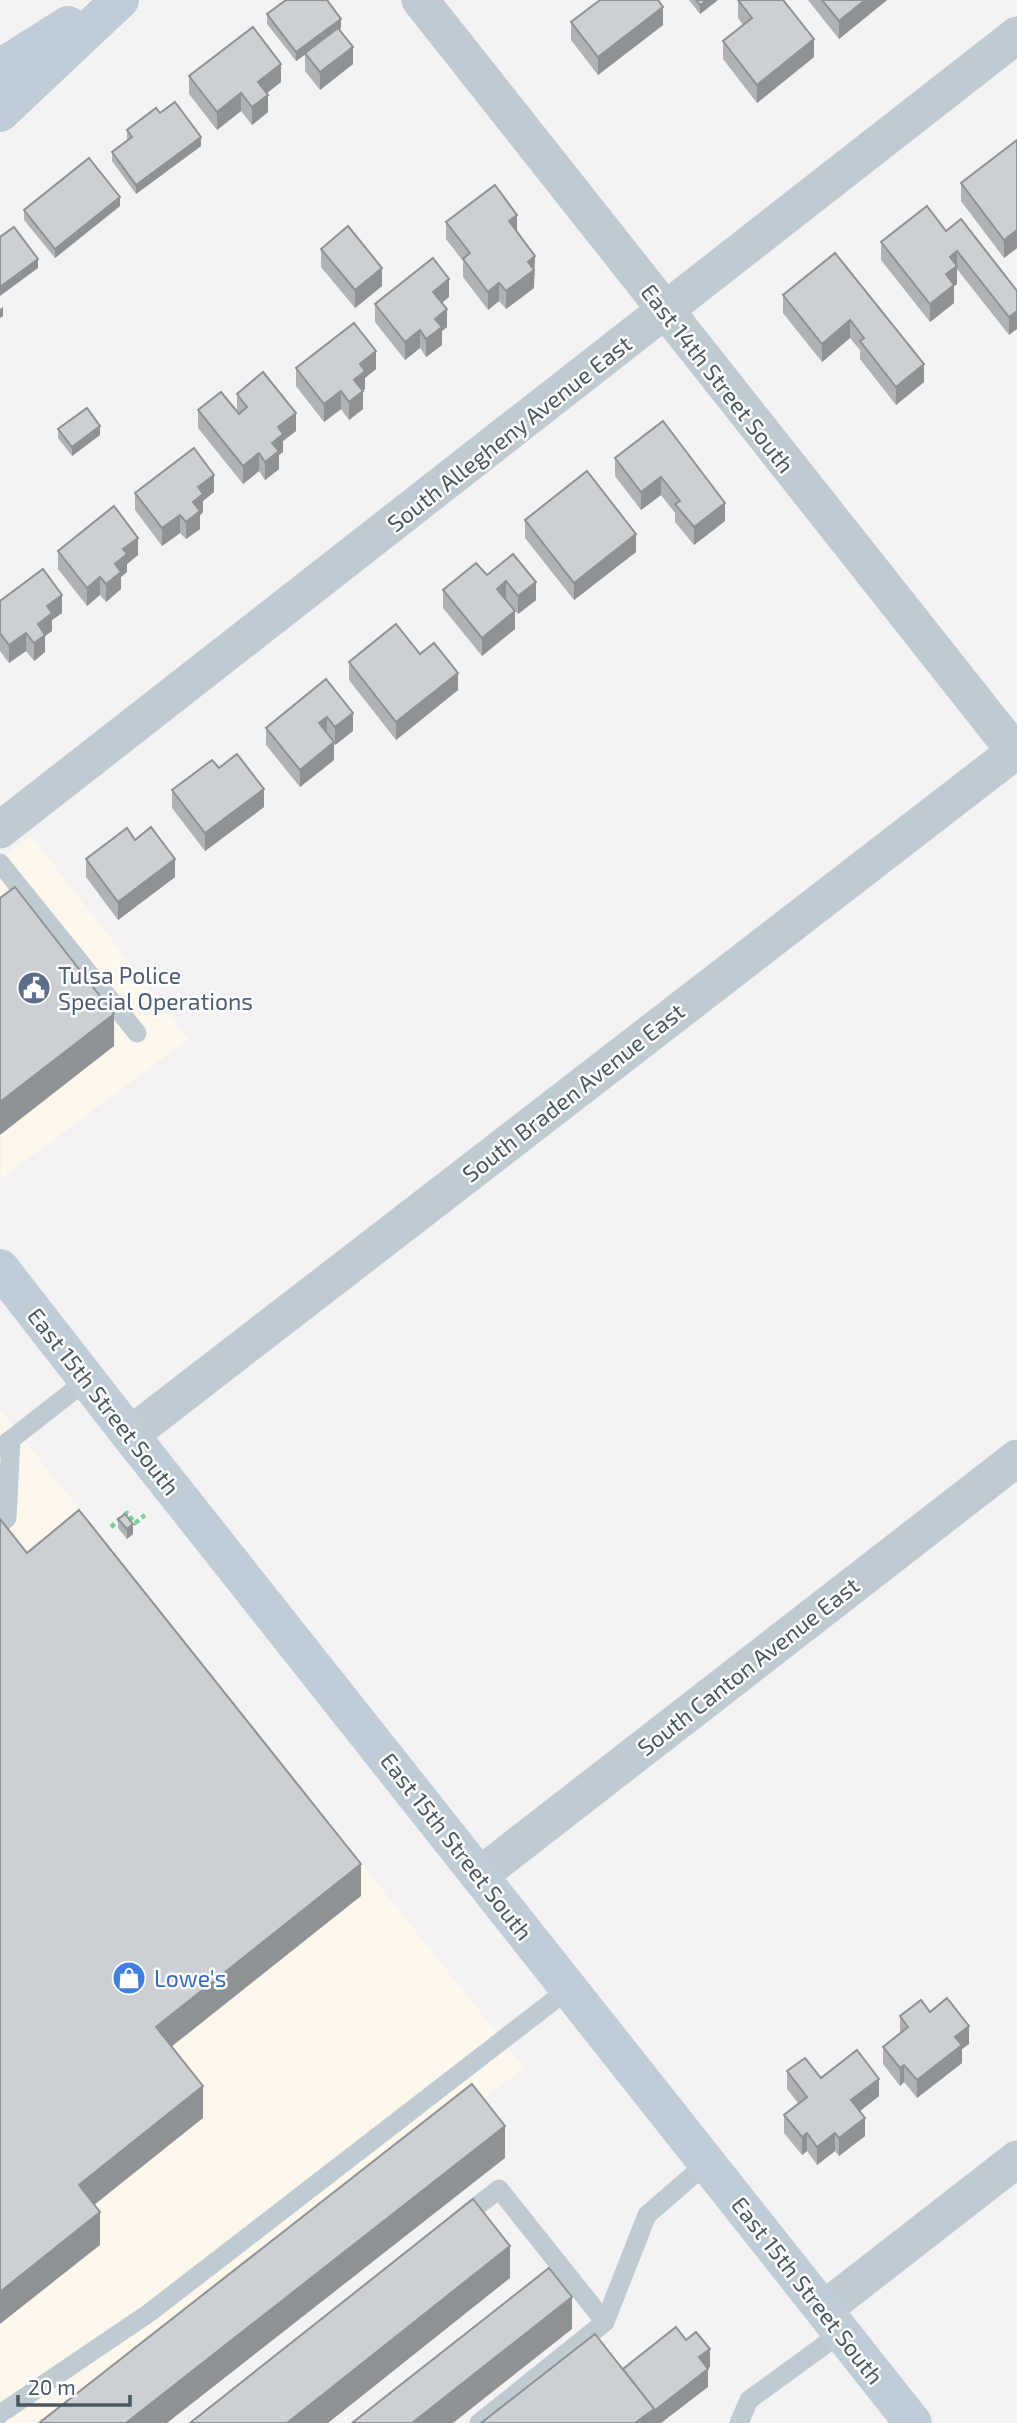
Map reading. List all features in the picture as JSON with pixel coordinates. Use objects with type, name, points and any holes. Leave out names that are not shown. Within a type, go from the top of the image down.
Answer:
[{"type":"main road","points":[[0,68],[108,0]]},
{"type":"main road","points":[[0,113],[120,0]]},
{"type":"main road","name":"East 15th Street South","points":[[0,1268],[913,2423]]},
{"type":"street","name":"East 14th Street South","points":[[420,0],[1016,752]]},
{"type":"street","name":"South Allegheny Avenue East","points":[[0,830],[1017,35]]},
{"type":"street","name":"South Braden Avenue East","points":[[130,1435],[1016,752]]},
{"type":"street","name":"South Canton Avenue East","points":[[480,1875],[1017,1458]]},
{"type":"street","points":[[832,2321],[1017,2159]]},
{"type":"lane","points":[[0,863],[137,1033]]},
{"type":"lane","points":[[0,1524],[7,1518],[5,1444],[87,1380]]},
{"type":"lane","points":[[0,2414],[149,2312],[570,1988]]},
{"type":"lane","points":[[479,2423],[597,2328],[647,2215],[707,2163]]},
{"type":"lane","points":[[445,2231],[499,2189],[597,2328]]},
{"type":"lane","points":[[739,2423],[749,2400],[832,2321]]},
{"type":"shaded area","points":[[31,835],[188,1039],[1,1179],[0,859]]},
{"type":"shaded area","points":[[0,1410],[524,2067],[78,2423],[0,2423]]},
{"type":"building","points":[[286,0],[327,0],[341,19],[296,52],[267,14]]},
{"type":"building","points":[[600,0],[658,0],[663,7],[598,57],[571,22]]},
{"type":"building","points":[[738,0],[783,0],[814,39],[757,85],[723,41],[752,18]]},
{"type":"building","points":[[822,0],[865,0],[839,21]]},
{"type":"building","points":[[253,27],[281,64],[258,82],[268,95],[252,107],[241,93],[217,112],[189,76]]},
{"type":"building","points":[[338,28],[353,47],[320,72],[305,53]]},
{"type":"building","points":[[175,102],[201,137],[136,185],[112,152],[132,137],[127,130],[156,108],[160,113]]},
{"type":"building","points":[[1017,140],[1017,230],[1004,240],[961,183]]},
{"type":"building","points":[[89,158],[120,197],[55,249],[24,210]]},
{"type":"building","points":[[495,185],[517,215],[509,221],[535,256],[528,262],[534,270],[506,291],[499,283],[488,292],[463,259],[470,253],[446,222]]},
{"type":"building","points":[[927,206],[946,231],[961,219],[1017,291],[1017,311],[1009,317],[957,251],[950,257],[957,266],[946,274],[954,285],[930,304],[881,242]]},
{"type":"building","points":[[348,226],[382,268],[355,290],[321,249]]},
{"type":"building","points":[[14,227],[38,259],[0,287],[0,237]]},
{"type":"building","points":[[835,253],[924,364],[896,387],[860,341],[864,338],[850,320],[822,344],[783,295]]},
{"type":"building","points":[[433,258],[449,279],[433,292],[447,309],[435,319],[442,327],[426,339],[420,330],[405,342],[375,304]]},
{"type":"building","points":[[354,323],[376,351],[360,364],[365,371],[354,380],[363,391],[349,402],[341,391],[324,404],[296,368]]},
{"type":"building","points":[[263,372],[296,413],[278,427],[283,434],[272,443],[279,451],[265,462],[259,453],[243,466],[198,410],[221,392],[239,414],[247,407],[237,394]]},
{"type":"building","points":[[87,408],[100,426],[72,447],[58,429]]},
{"type":"building","points":[[663,421],[725,503],[694,527],[675,504],[680,501],[661,477],[641,492],[615,458]]},
{"type":"building","points":[[194,448],[214,475],[198,487],[203,494],[193,502],[200,511],[186,522],[180,515],[162,528],[135,493]]},
{"type":"building","points":[[587,471],[636,534],[574,583],[525,520]]},
{"type":"building","points":[[114,506],[138,538],[123,549],[127,554],[115,564],[121,572],[106,584],[100,577],[87,588],[58,551]]},
{"type":"building","points":[[513,554],[536,582],[518,596],[506,581],[497,589],[515,611],[482,638],[443,590],[476,563],[487,575]]},
{"type":"building","points":[[43,569],[62,595],[47,606],[52,613],[38,624],[45,635],[34,643],[26,633],[9,645],[0,633],[0,601]]},
{"type":"building","points":[[396,624],[420,654],[434,643],[458,673],[396,722],[349,662]]},
{"type":"building","points":[[326,679],[353,713],[335,727],[327,717],[319,723],[334,742],[300,770],[266,728]]},
{"type":"building","points":[[237,754],[264,789],[205,833],[172,790],[212,760],[219,768]]},
{"type":"building","points":[[151,827],[175,859],[118,902],[86,859],[127,828],[135,840]]},
{"type":"building","name":"Tulsa Police Special Operations","points":[[15,887],[114,1014],[0,1102],[0,898]]},
{"type":"building","name":"Lowe's","points":[[79,1510],[361,1864],[156,2027],[203,2086],[79,2185],[100,2212],[0,2292],[0,1519],[27,1553]]},
{"type":"building","points":[[125,1514],[133,1524],[127,1529],[118,1519]]},
{"type":"building","points":[[947,1998],[969,2026],[955,2037],[962,2045],[917,2080],[904,2065],[900,2068],[883,2047],[908,2027],[900,2016],[921,2000],[930,2012]]},
{"type":"building","points":[[857,2050],[879,2079],[851,2100],[865,2118],[839,2138],[835,2133],[817,2147],[807,2133],[802,2137],[784,2115],[807,2097],[787,2071],[805,2058],[821,2078]]},
{"type":"building","points":[[472,2084],[505,2126],[126,2423],[39,2423]]},
{"type":"building","points":[[473,2199],[510,2246],[287,2423],[190,2423]]},
{"type":"building","points":[[549,2268],[572,2297],[412,2423],[352,2423]]},
{"type":"building","points":[[676,2327],[686,2340],[696,2332],[710,2349],[699,2357],[708,2369],[654,2411],[623,2369]]},
{"type":"building","points":[[595,2334],[654,2409],[635,2423],[481,2423]]},
{"type":"place","name":"Tulsa Police Special Operations","points":[[34,988]]},
{"type":"place","name":"Lowe's","points":[[129,1978]]}]
